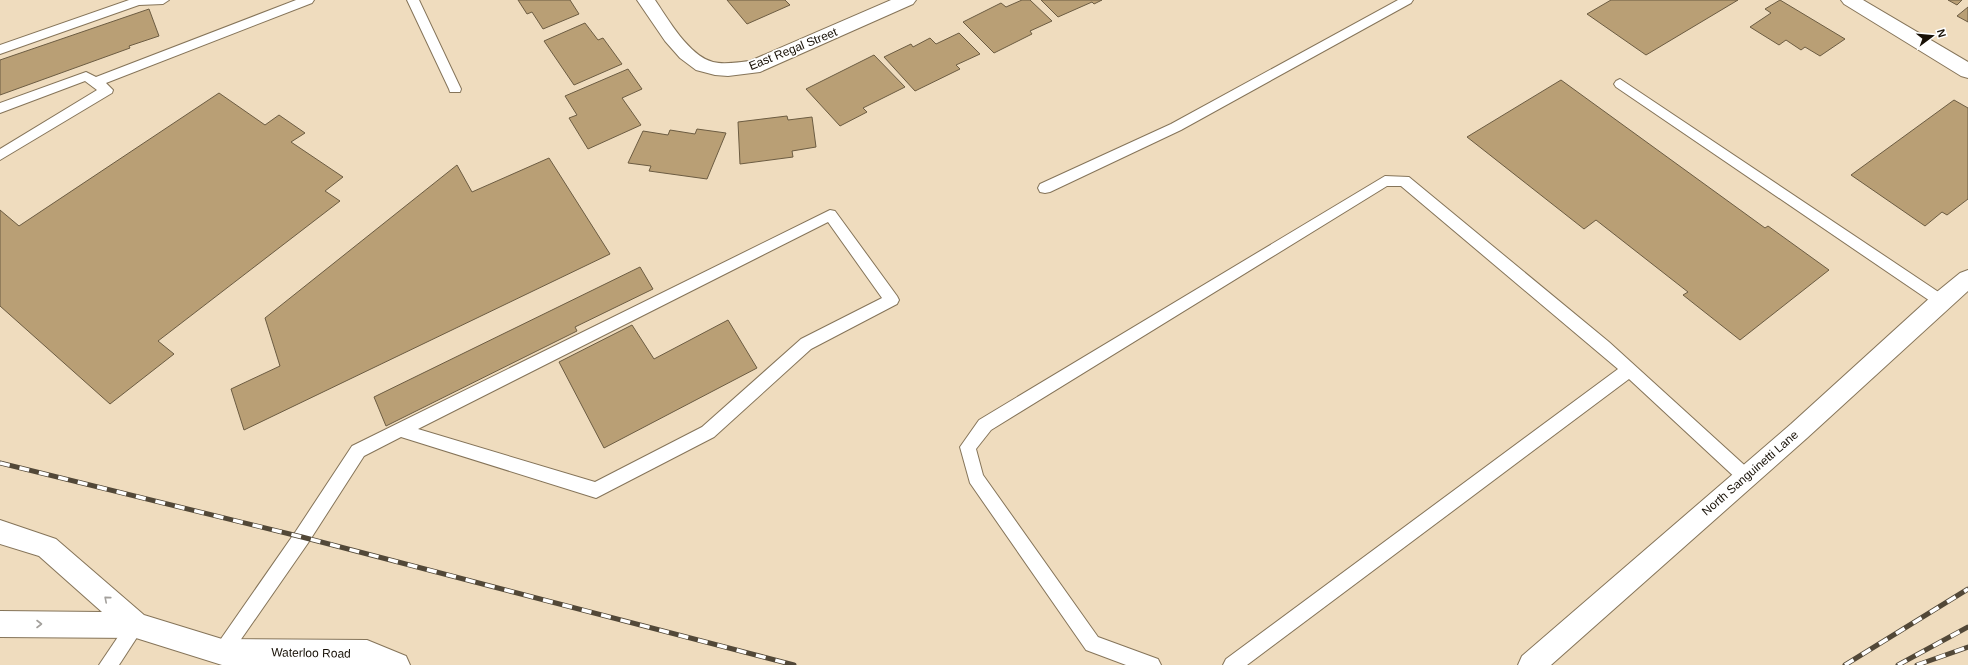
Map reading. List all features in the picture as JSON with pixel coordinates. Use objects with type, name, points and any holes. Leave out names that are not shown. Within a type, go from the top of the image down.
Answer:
[{"type":"street","name":"East Regal Street","points":[[648,4],[687,55],[703,65],[734,70],[752,67],[907,0]]},
{"type":"street","points":[[1850,0],[1968,71]]},
{"type":"street","name":"North Sanguinetti Lane","points":[[1531,665],[1746,477],[1968,279]]},
{"type":"street","name":"Waterloo Road","points":[[0,532],[47,547],[136,625]]},
{"type":"street","name":"Waterloo Road","points":[[0,624],[136,625],[230,658],[367,653],[397,665]]},
{"type":"lane","points":[[0,50],[138,1],[163,0]]},
{"type":"lane","points":[[95,82],[308,0]]},
{"type":"lane","points":[[414,0],[455,89]]},
{"type":"lane","points":[[1045,188],[1176,127],[1407,0]]},
{"type":"lane","points":[[0,108],[86,76],[107,90],[0,155]]},
{"type":"lane","points":[[1620,84],[1941,302]]},
{"type":"lane","points":[[1152,665],[1092,644],[976,478],[968,447],[985,425],[1385,181],[1404,181],[1629,370],[1746,477]]},
{"type":"lane","points":[[230,658],[302,537],[358,451],[400,430],[830,216],[892,300],[806,344],[708,432],[596,490],[400,430]]},
{"type":"lane","points":[[1232,665],[1629,370]]},
{"type":"lane","points":[[108,665],[136,625]]},
{"type":"building","points":[[518,0],[570,0],[579,14],[543,29],[532,12],[527,14]]},
{"type":"building","points":[[727,0],[785,0],[790,5],[747,24]]},
{"type":"building","points":[[1022,0],[1030,0],[1052,21],[1030,31],[1032,34],[994,53],[963,22],[1001,3],[1006,7]]},
{"type":"building","points":[[1041,0],[1102,0],[1094,4],[1092,2],[1058,17]]},
{"type":"building","points":[[1611,0],[1738,0],[1646,55],[1587,14]]},
{"type":"building","points":[[1780,0],[1845,39],[1820,56],[1805,47],[1801,50],[1786,40],[1779,45],[1750,27],[1771,13],[1765,9]]},
{"type":"building","points":[[1948,0],[1962,0],[1957,5]]},
{"type":"building","points":[[1968,7],[1968,22],[1957,16]]},
{"type":"building","points":[[149,9],[159,36],[0,95],[0,60]]},
{"type":"building","points":[[585,23],[598,40],[603,38],[622,64],[574,85],[544,41]]},
{"type":"building","points":[[959,33],[980,54],[956,65],[960,69],[915,91],[884,57],[911,44],[913,47],[930,38],[936,44]]},
{"type":"building","points":[[874,55],[905,87],[863,108],[867,112],[840,126],[806,89]]},
{"type":"building","points":[[628,69],[642,89],[622,98],[641,125],[588,149],[569,118],[577,115],[565,96]]},
{"type":"building","points":[[1561,80],[1765,228],[1768,226],[1829,270],[1740,340],[1683,295],[1688,292],[1596,220],[1584,229],[1467,137]]},
{"type":"building","points":[[219,93],[265,125],[279,115],[305,133],[291,142],[343,177],[325,191],[340,201],[158,341],[174,354],[110,404],[0,306],[0,210],[19,226]]},
{"type":"building","points":[[1954,100],[1968,108],[1968,199],[1947,215],[1942,212],[1925,226],[1851,175]]},
{"type":"building","points":[[787,116],[788,120],[812,117],[816,147],[792,151],[793,157],[740,164],[738,122]]},
{"type":"building","points":[[697,129],[726,133],[707,179],[649,171],[651,166],[628,163],[643,131],[668,135],[670,130],[695,134]]},
{"type":"building","points":[[549,158],[610,254],[244,430],[231,389],[280,366],[265,318],[457,165],[472,192]]},
{"type":"building","points":[[640,267],[653,289],[575,327],[577,331],[386,426],[374,397]]},
{"type":"building","points":[[728,320],[757,368],[604,448],[559,362],[632,325],[654,359]]},
{"type":"railway","points":[[0,463],[302,537],[794,665]]},
{"type":"railway","points":[[1845,665],[1968,589]]},
{"type":"railway","points":[[1898,665],[1968,627]]},
{"type":"railway","points":[[1917,665],[1968,647]]}]
